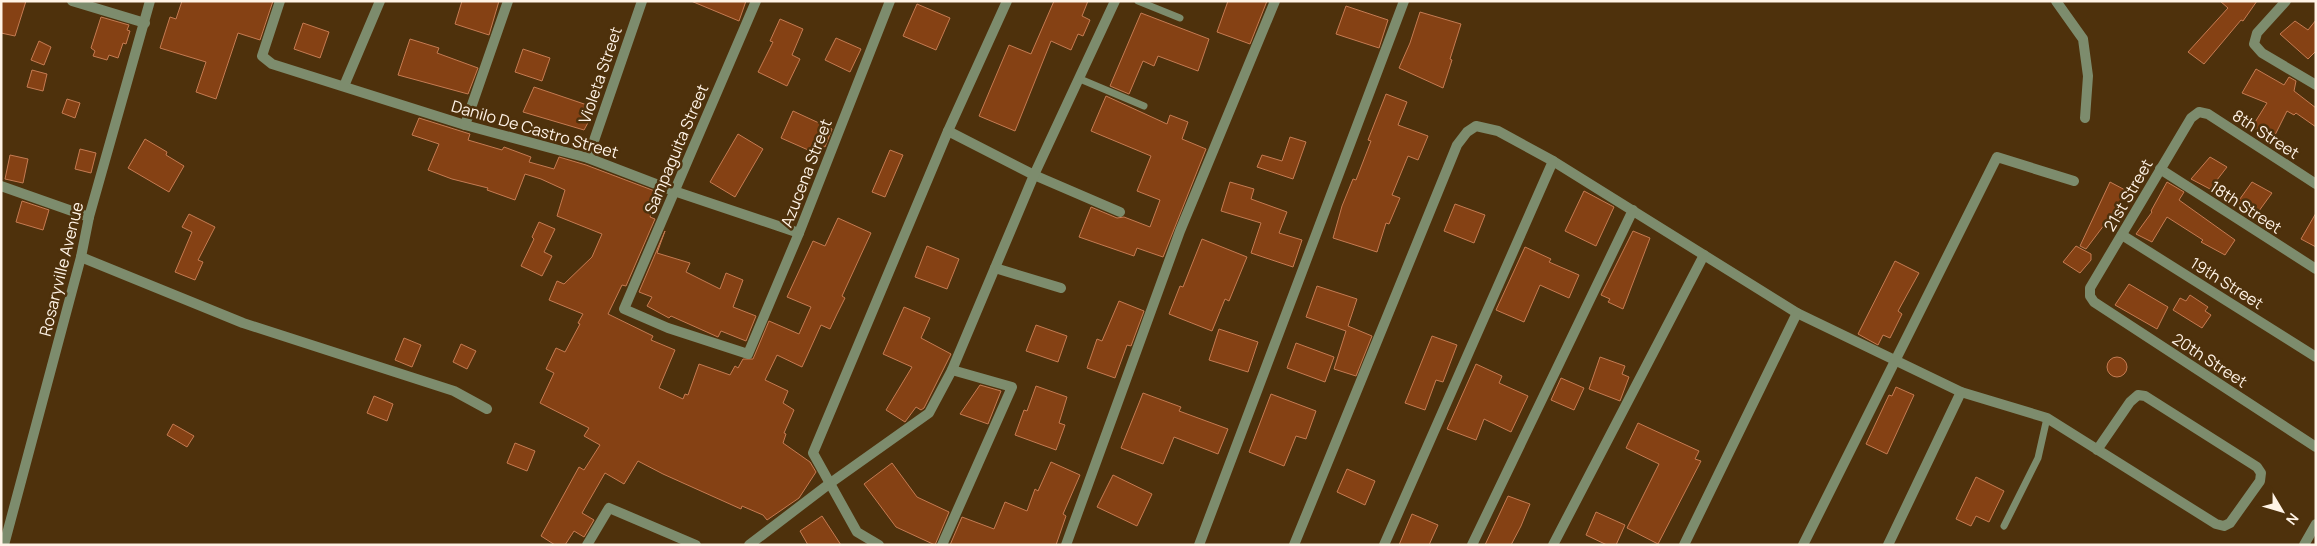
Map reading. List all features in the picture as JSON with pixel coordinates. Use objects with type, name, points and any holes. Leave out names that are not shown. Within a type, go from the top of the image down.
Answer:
[{"type":"street","points":[[72,1],[145,23]]},
{"type":"street","name":"Rosaryville Avenue","points":[[4,545],[81,257],[89,218],[150,1]]},
{"type":"street","name":"Danilo De Castro Street","points":[[280,1],[262,56],[272,64],[465,125],[588,158],[674,191],[799,233]]},
{"type":"street","points":[[344,86],[380,1]]},
{"type":"street","points":[[465,125],[508,1]]},
{"type":"street","name":"Violeta Street","points":[[588,158],[642,1]]},
{"type":"street","name":"Sampaguita Street","points":[[748,354],[668,328],[624,309],[756,1]]},
{"type":"street","name":"Azucena Street","points":[[748,354],[799,233],[890,1]]},
{"type":"street","points":[[879,545],[857,532],[813,453],[948,131],[1007,1]]},
{"type":"street","points":[[749,545],[829,484],[929,413],[952,370],[1034,175],[1115,1]]},
{"type":"street","points":[[1066,545],[1180,230],[1275,1]]},
{"type":"street","points":[[1199,545],[1404,1]]},
{"type":"street","points":[[2056,1],[2083,39],[2088,76],[2086,118]]},
{"type":"street","points":[[2286,1],[2257,33],[2254,44],[2262,54],[2316,85]]},
{"type":"street","name":"21st Street","points":[[2090,296],[2090,288],[2190,118],[2199,112]]},
{"type":"street","name":"8th Street","points":[[2199,112],[2208,114],[2316,184]]},
{"type":"street","points":[[1294,545],[1457,145],[1467,132],[1476,126],[1498,131],[1554,161],[1797,313],[1961,392],[2047,418],[2097,450],[2216,524],[2224,526],[2230,523],[2260,481],[2262,473],[2257,467],[2145,396],[2138,395],[2130,402],[2097,450]]},
{"type":"street","points":[[948,131],[1034,175],[1120,212]]},
{"type":"street","points":[[1803,545],[1997,157],[2074,181]]},
{"type":"street","points":[[1384,545],[1554,161]]},
{"type":"street","name":"18th Street","points":[[2160,169],[2316,269]]},
{"type":"street","points":[[1,186],[89,218]]},
{"type":"street","points":[[1472,545],[1633,210]]},
{"type":"street","name":"19th Street","points":[[2122,235],[2316,357]]},
{"type":"street","points":[[1553,545],[1704,255]]},
{"type":"street","points":[[81,257],[243,323],[454,392],[487,409]]},
{"type":"street","points":[[995,268],[1061,288]]},
{"type":"street","name":"20th Street","points":[[2090,296],[2094,302],[2316,447]]},
{"type":"street","points":[[1684,545],[1797,313]]},
{"type":"street","points":[[942,545],[1012,387],[952,370]]},
{"type":"street","points":[[1888,545],[1961,392]]},
{"type":"street","points":[[587,545],[609,508],[696,545]]},
{"type":"street","points":[[2304,545],[2316,524]]},
{"type":"lane","points":[[1138,1],[1180,18]]},
{"type":"lane","points":[[1080,79],[1144,106]]},
{"type":"lane","points":[[2004,526],[2038,458],[2047,418]]},
{"type":"building","points":[[1,1],[26,1],[15,36],[1,33]]},
{"type":"building","points":[[182,1],[273,1],[260,40],[238,33],[216,99],[196,92],[206,62],[160,48],[170,17],[176,19]]},
{"type":"building","points":[[462,1],[499,1],[489,35],[455,24]]},
{"type":"building","points":[[691,1],[746,1],[739,21]]},
{"type":"building","points":[[1054,1],[1088,1],[1082,16],[1090,20],[1083,36],[1078,34],[1071,50],[1051,41],[1015,131],[979,116],[1009,45],[1031,54]]},
{"type":"building","points":[[1228,1],[1267,1],[1250,44],[1217,32]]},
{"type":"building","points":[[2220,1],[2257,1],[2243,21],[2241,20],[2204,64],[2188,52],[2228,8]]},
{"type":"building","points":[[917,4],[950,18],[936,50],[903,36]]},
{"type":"building","points":[[1346,6],[1388,20],[1379,48],[1336,34]]},
{"type":"building","points":[[1420,12],[1461,24],[1443,88],[1399,68],[1410,43]]},
{"type":"building","points":[[1141,13],[1209,39],[1198,71],[1158,56],[1154,66],[1143,61],[1129,94],[1110,86]]},
{"type":"building","points":[[101,17],[129,25],[127,30],[130,31],[126,44],[123,43],[118,58],[109,55],[107,60],[93,56],[95,51],[91,48]]},
{"type":"building","points":[[780,19],[803,29],[792,55],[800,59],[787,86],[758,72],[773,42],[770,41]]},
{"type":"building","points":[[2316,20],[2316,51],[2308,59],[2280,34],[2295,21],[2308,30]]},
{"type":"building","points":[[303,23],[329,32],[320,58],[294,49]]},
{"type":"building","points":[[836,38],[861,49],[850,72],[825,60]]},
{"type":"building","points":[[410,39],[439,48],[437,53],[478,68],[468,94],[398,75]]},
{"type":"building","points":[[39,41],[51,47],[44,65],[31,60]]},
{"type":"building","points":[[523,49],[550,58],[542,81],[515,72]]},
{"type":"building","points":[[2256,69],[2284,85],[2289,77],[2296,81],[2294,91],[2316,108],[2316,127],[2296,113],[2294,115],[2287,111],[2272,141],[2252,127],[2267,103],[2242,93]]},
{"type":"building","points":[[32,70],[47,74],[43,91],[27,87]]},
{"type":"building","points":[[534,87],[596,108],[584,130],[523,112]]},
{"type":"building","points":[[1386,94],[1407,102],[1398,125],[1428,136],[1418,160],[1408,156],[1392,195],[1400,198],[1389,224],[1386,223],[1377,252],[1333,238],[1342,206],[1353,179],[1356,180],[1371,141],[1368,140]]},
{"type":"building","points":[[1106,96],[1167,124],[1170,115],[1188,122],[1182,139],[1206,149],[1163,257],[1137,248],[1134,256],[1079,237],[1091,207],[1117,218],[1124,217],[1150,227],[1160,200],[1137,191],[1151,156],[1091,131]]},
{"type":"building","points":[[67,99],[80,103],[75,118],[62,113]]},
{"type":"building","points":[[793,111],[832,129],[825,147],[819,144],[815,153],[781,138]]},
{"type":"building","points":[[419,118],[470,134],[468,140],[502,150],[504,147],[531,157],[529,162],[554,169],[559,157],[586,165],[660,193],[650,217],[655,219],[626,286],[622,285],[608,314],[653,336],[651,340],[675,350],[659,388],[683,399],[685,394],[688,395],[699,364],[730,375],[735,366],[738,368],[743,359],[753,359],[769,321],[799,334],[811,307],[787,297],[813,241],[825,246],[838,218],[871,233],[842,296],[845,298],[830,329],[821,325],[802,367],[777,355],[765,380],[788,391],[783,403],[794,410],[784,433],[786,434],[783,443],[810,462],[816,472],[799,498],[767,520],[763,515],[742,506],[741,509],[638,461],[624,484],[605,473],[582,513],[594,520],[584,537],[574,531],[565,545],[555,545],[541,536],[579,467],[584,470],[600,445],[584,436],[589,428],[540,403],[554,373],[546,369],[556,348],[565,352],[580,324],[578,323],[583,314],[549,300],[557,281],[564,284],[592,257],[602,234],[557,216],[565,190],[541,179],[525,174],[515,200],[487,190],[488,188],[452,179],[428,170],[439,144],[412,135]]},
{"type":"building","points":[[738,134],[763,149],[735,197],[710,182]]},
{"type":"building","points":[[1290,137],[1306,142],[1293,179],[1257,167],[1262,155],[1282,161]]},
{"type":"building","points":[[145,139],[167,152],[166,155],[184,166],[169,192],[128,168]]},
{"type":"building","points":[[80,149],[96,153],[91,173],[75,169]]},
{"type":"building","points":[[890,150],[903,155],[885,197],[872,192]]},
{"type":"building","points":[[10,155],[28,159],[23,183],[5,179]]},
{"type":"building","points":[[2210,157],[2227,167],[2210,189],[2191,179]]},
{"type":"building","points":[[1230,182],[1254,189],[1251,199],[1287,212],[1279,233],[1302,240],[1293,267],[1251,253],[1261,223],[1221,211]]},
{"type":"building","points":[[2110,182],[2127,191],[2120,204],[2086,249],[2080,246]]},
{"type":"building","points":[[2167,182],[2184,192],[2179,200],[2235,240],[2225,255],[2201,242],[2203,240],[2167,217],[2152,242],[2136,234],[2152,212]]},
{"type":"building","points":[[2252,182],[2272,193],[2256,215],[2237,203]]},
{"type":"building","points":[[1584,191],[1614,207],[1596,246],[1565,231]]},
{"type":"building","points":[[22,201],[49,210],[43,230],[16,222]]},
{"type":"building","points":[[1455,204],[1485,215],[1474,243],[1444,231]]},
{"type":"building","points":[[2316,213],[2316,247],[2301,239]]},
{"type":"building","points":[[189,214],[215,227],[198,260],[203,262],[195,280],[175,272],[192,232],[182,227]]},
{"type":"building","points":[[539,222],[555,229],[544,252],[552,256],[542,276],[521,266],[534,239],[532,237]]},
{"type":"building","points":[[665,231],[657,253],[690,263],[686,272],[720,289],[726,273],[743,280],[733,307],[756,316],[746,341],[721,331],[718,337],[671,316],[669,318],[647,306],[652,297],[639,292]]},
{"type":"building","points":[[1633,231],[1650,238],[1623,309],[1608,302],[1610,299],[1601,295]]},
{"type":"building","points":[[1202,239],[1247,257],[1229,301],[1225,299],[1212,331],[1169,314],[1180,286],[1183,287]]},
{"type":"building","points":[[927,246],[959,259],[947,289],[915,277]]},
{"type":"building","points":[[2076,246],[2091,254],[2091,260],[2080,273],[2063,262]]},
{"type":"building","points":[[1525,247],[1551,259],[1549,262],[1579,275],[1569,298],[1540,285],[1524,322],[1496,310]]},
{"type":"building","points":[[1895,261],[1919,273],[1898,311],[1902,314],[1890,338],[1883,335],[1878,345],[1858,334]]},
{"type":"building","points":[[2129,284],[2168,307],[2157,329],[2115,305]]},
{"type":"building","points":[[1317,286],[1357,299],[1348,326],[1372,336],[1356,376],[1334,369],[1346,331],[1306,317]]},
{"type":"building","points":[[2190,295],[2208,307],[2205,311],[2211,315],[2202,328],[2173,310],[2180,298],[2186,301]]},
{"type":"building","points":[[1119,301],[1144,311],[1131,346],[1127,345],[1115,378],[1087,368],[1097,339],[1102,341]]},
{"type":"building","points":[[904,307],[930,318],[921,338],[951,354],[924,408],[921,410],[916,407],[905,422],[886,410],[912,367],[883,354]]},
{"type":"building","points":[[1036,325],[1067,336],[1058,362],[1026,351]]},
{"type":"building","points":[[1219,329],[1258,342],[1248,372],[1209,360]]},
{"type":"building","points":[[1432,336],[1457,345],[1443,382],[1436,380],[1425,410],[1405,403]]},
{"type":"building","points":[[404,338],[421,345],[412,367],[395,360]]},
{"type":"building","points":[[1296,343],[1334,357],[1325,382],[1287,368]]},
{"type":"building","points":[[461,344],[476,351],[467,369],[453,362]]},
{"type":"building","points":[[1600,357],[1625,366],[1622,374],[1629,377],[1620,401],[1589,389]]},
{"type":"building","points":[[2117,357],[2124,360],[2127,367],[2124,374],[2117,377],[2110,374],[2107,367],[2110,360]]},
{"type":"building","points":[[1476,364],[1502,376],[1499,383],[1528,396],[1511,432],[1484,419],[1476,440],[1447,429]]},
{"type":"building","points":[[1561,378],[1584,388],[1574,410],[1551,400]]},
{"type":"building","points":[[980,385],[1001,391],[988,424],[960,414]]},
{"type":"building","points":[[1036,386],[1067,397],[1059,423],[1065,425],[1056,450],[1015,435],[1024,410],[1027,411]]},
{"type":"building","points":[[1896,387],[1914,395],[1887,454],[1866,444],[1889,395],[1892,396]]},
{"type":"building","points":[[1143,393],[1181,407],[1179,411],[1228,429],[1218,454],[1174,437],[1163,464],[1121,448]]},
{"type":"building","points":[[1271,394],[1316,411],[1306,439],[1296,436],[1284,466],[1249,452]]},
{"type":"building","points":[[374,396],[393,404],[387,421],[367,413]]},
{"type":"building","points":[[1638,423],[1699,451],[1695,459],[1701,461],[1658,544],[1627,528],[1659,464],[1626,448]]},
{"type":"building","points":[[173,424],[194,436],[187,447],[167,435]]},
{"type":"building","points":[[515,443],[535,451],[527,471],[507,463]]},
{"type":"building","points":[[1051,462],[1080,475],[1063,514],[1066,516],[1056,545],[950,545],[962,517],[994,529],[1005,502],[1027,511],[1035,489],[1038,491]]},
{"type":"building","points":[[892,463],[917,497],[949,512],[935,545],[896,527],[864,484]]},
{"type":"building","points":[[1347,469],[1375,481],[1365,505],[1337,492]]},
{"type":"building","points":[[1113,475],[1152,494],[1137,526],[1097,507]]},
{"type":"building","points":[[1976,477],[2004,491],[1989,522],[1976,516],[1971,526],[1956,519]]},
{"type":"building","points":[[1508,496],[1530,504],[1521,526],[1511,545],[1485,545]]},
{"type":"building","points":[[1596,512],[1625,525],[1616,545],[1607,545],[1586,535]]},
{"type":"building","points":[[1412,514],[1438,525],[1429,545],[1399,545]]},
{"type":"building","points":[[822,516],[841,545],[808,545],[800,531]]}]
